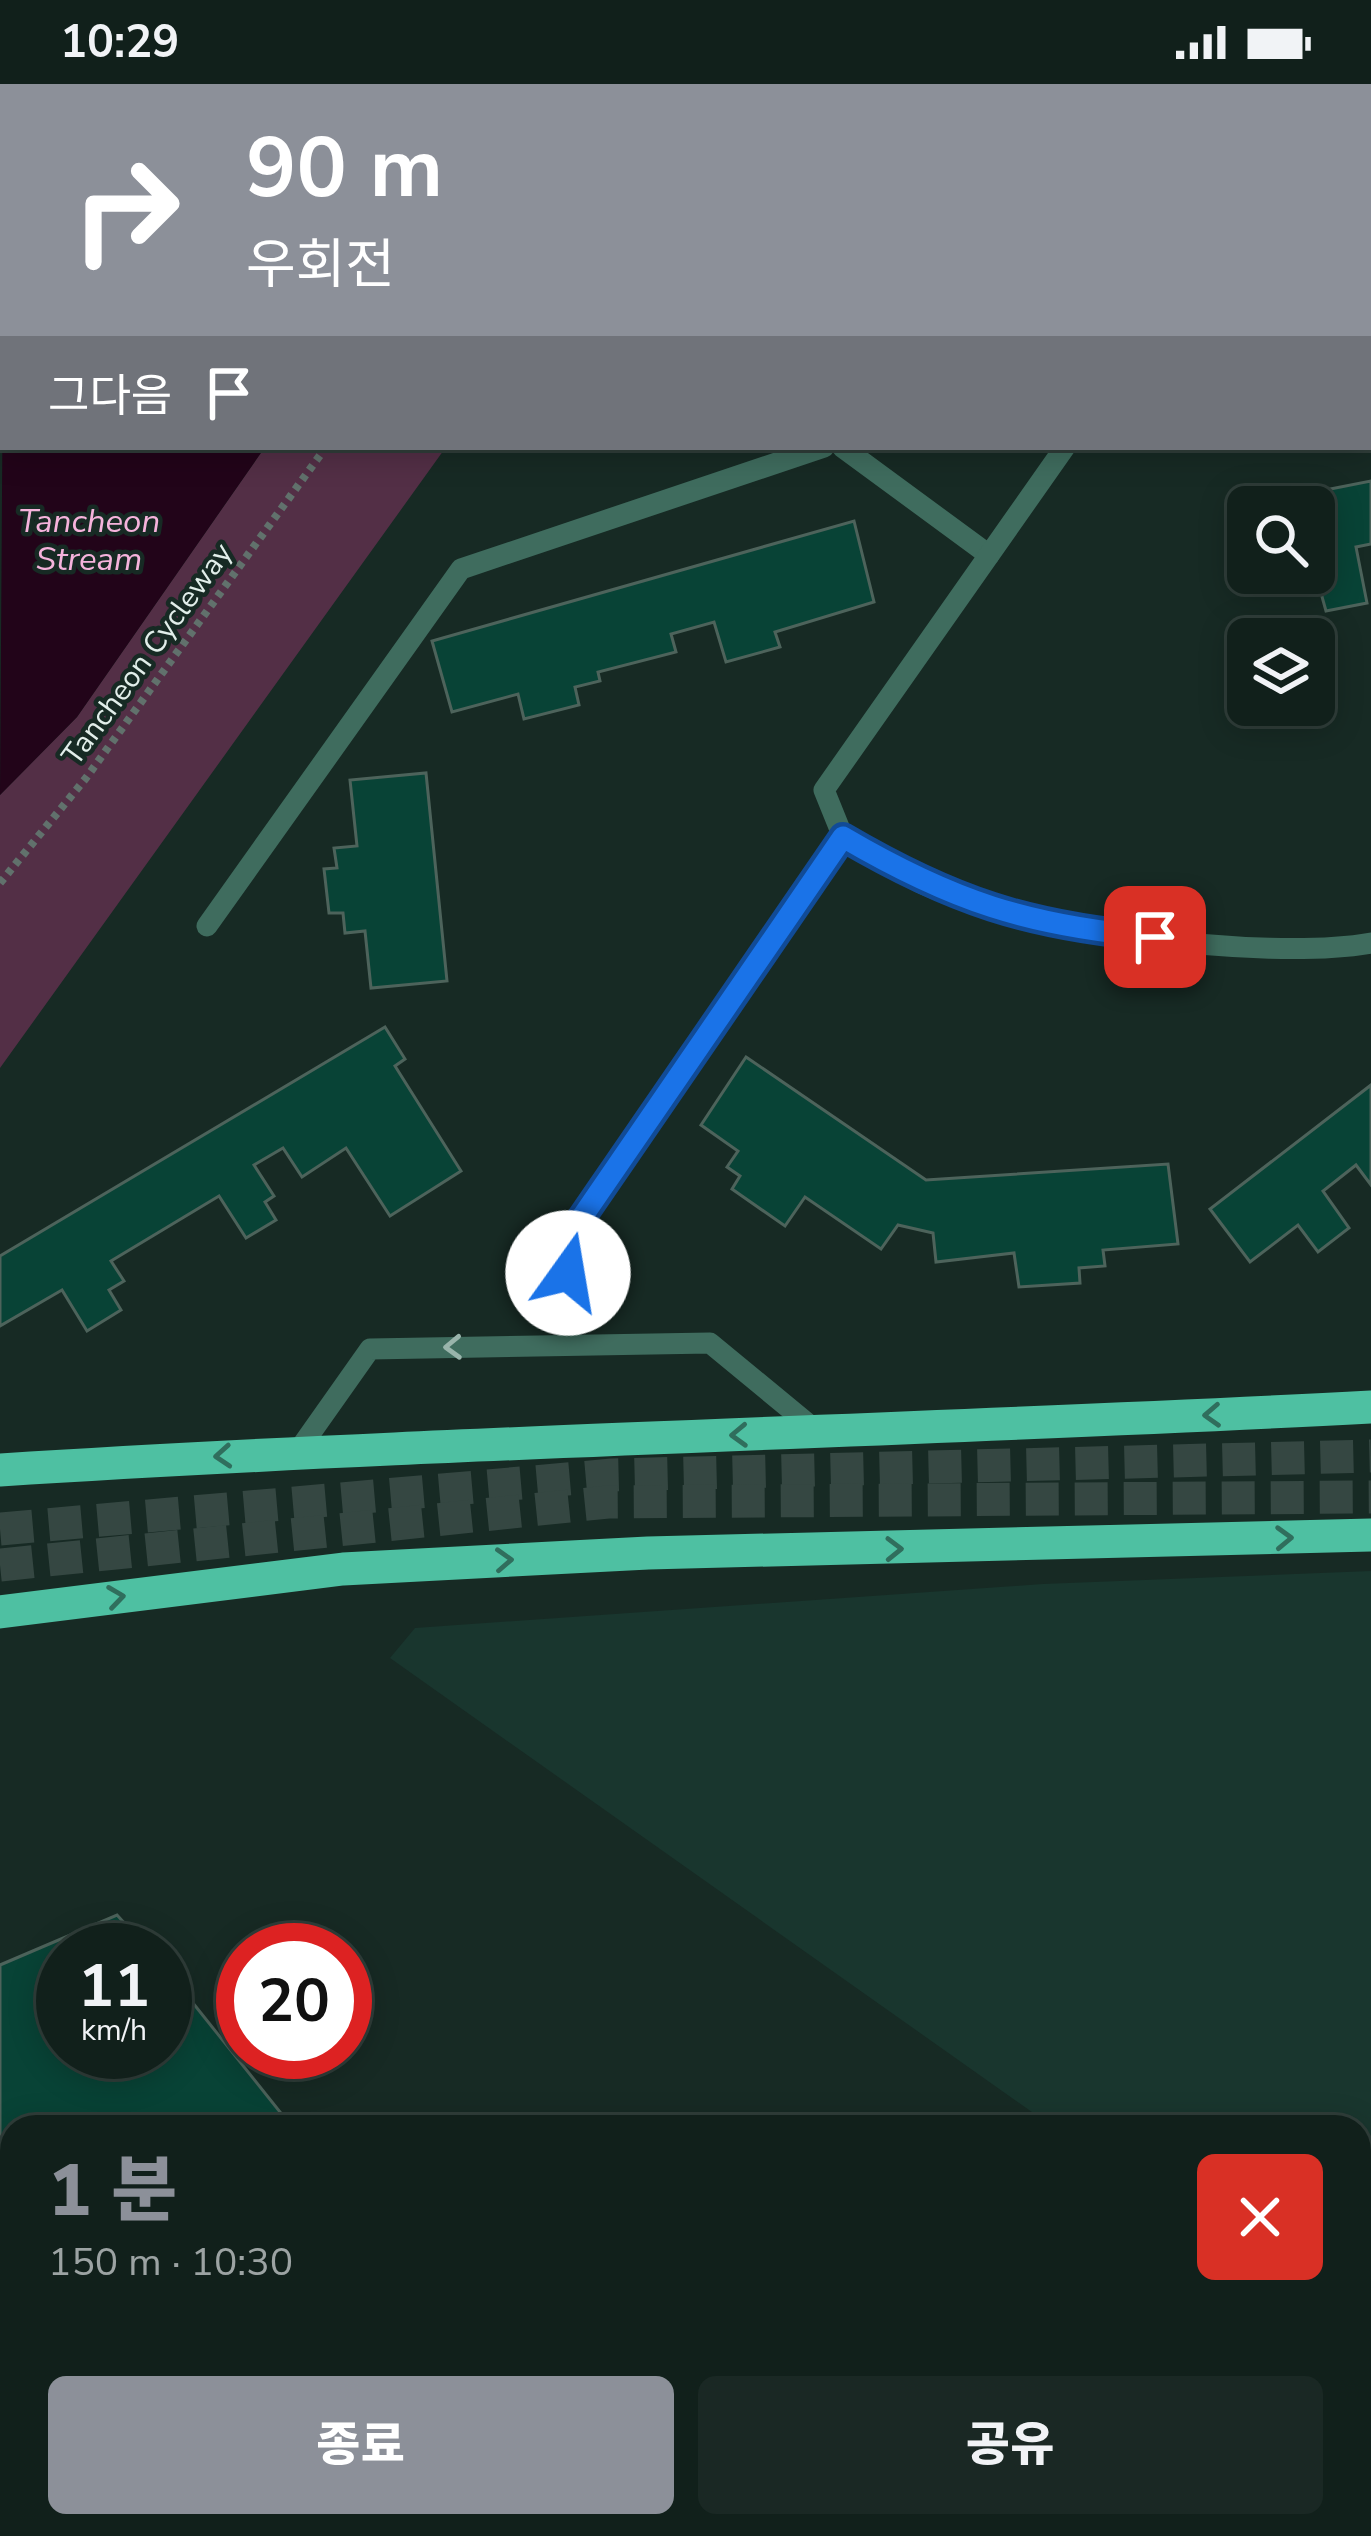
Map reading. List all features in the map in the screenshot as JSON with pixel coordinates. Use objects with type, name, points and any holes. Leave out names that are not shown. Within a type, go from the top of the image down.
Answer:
[{"type":"highway","points":[[0,1470],[298,1451],[1371,1407]]},
{"type":"highway","points":[[0,1612],[343,1569],[647,1553],[1371,1535]]},
{"type":"lane","points":[[207,926],[460,569],[815,450]]},
{"type":"lane","points":[[846,450],[989,555]]},
{"type":"lane","points":[[1063,450],[824,790],[843,837],[924,884],[1012,916],[1116,934],[1234,944],[1371,944]]},
{"type":"lane","points":[[570,1344],[567,1239],[843,837]]},
{"type":"lane","points":[[298,1451],[370,1349],[710,1343],[819,1432]]},
{"type":"path","name":"Tancheon Cycleway","points":[[0,883],[86,778],[324,450]]},
{"type":"shaded area","points":[[263,450],[444,450],[0,1068],[0,795],[77,717]]},
{"type":"shaded area","points":[[1371,1571],[1371,2115],[1036,2115],[390,1658],[415,1628],[1043,1584]]},
{"type":"water","name":"Tancheon Stream","points":[[2,450],[263,450],[77,717],[0,795]]},
{"type":"building","points":[[1371,481],[1371,544],[1356,547],[1367,603],[1326,611],[1321,594],[1335,594],[1335,488]]},
{"type":"building","points":[[854,521],[874,602],[775,632],[780,647],[726,662],[714,622],[671,634],[676,652],[598,672],[600,681],[575,687],[579,705],[524,719],[518,694],[452,712],[432,641]]},
{"type":"building","points":[[426,773],[447,981],[371,988],[365,931],[345,933],[343,913],[329,913],[324,869],[337,868],[334,848],[357,846],[350,780]]},
{"type":"building","points":[[385,1027],[405,1059],[395,1066],[461,1171],[390,1216],[346,1148],[302,1177],[283,1148],[254,1165],[274,1196],[265,1202],[276,1220],[246,1238],[219,1196],[111,1261],[124,1281],[109,1290],[121,1310],[87,1331],[62,1290],[0,1326],[0,1256]]},
{"type":"building","points":[[746,1057],[926,1180],[1168,1164],[1178,1244],[1103,1250],[1105,1266],[1079,1268],[1080,1283],[1019,1287],[1014,1253],[936,1262],[933,1233],[898,1225],[881,1249],[805,1197],[785,1226],[732,1189],[740,1176],[727,1167],[738,1151],[701,1125]]},
{"type":"building","points":[[1371,1085],[1371,1185],[1356,1165],[1323,1191],[1349,1228],[1318,1252],[1298,1225],[1250,1262],[1210,1209]]},
{"type":"building","points":[[117,1915],[124,1923],[98,1923]]},
{"type":"building","points":[[36,1950],[36,2079],[192,2079],[192,2002],[216,2032],[216,2079],[254,2079],[282,2115],[0,2115],[0,1965]]},
{"type":"tunnel","points":[[0,1529],[612,1475],[1371,1456]]},
{"type":"tunnel","points":[[0,1565],[608,1502],[1371,1497]]},
{"type":"route","points":[[568,1273],[567,1239],[843,837],[924,884],[1012,916],[1155,937]]}]
